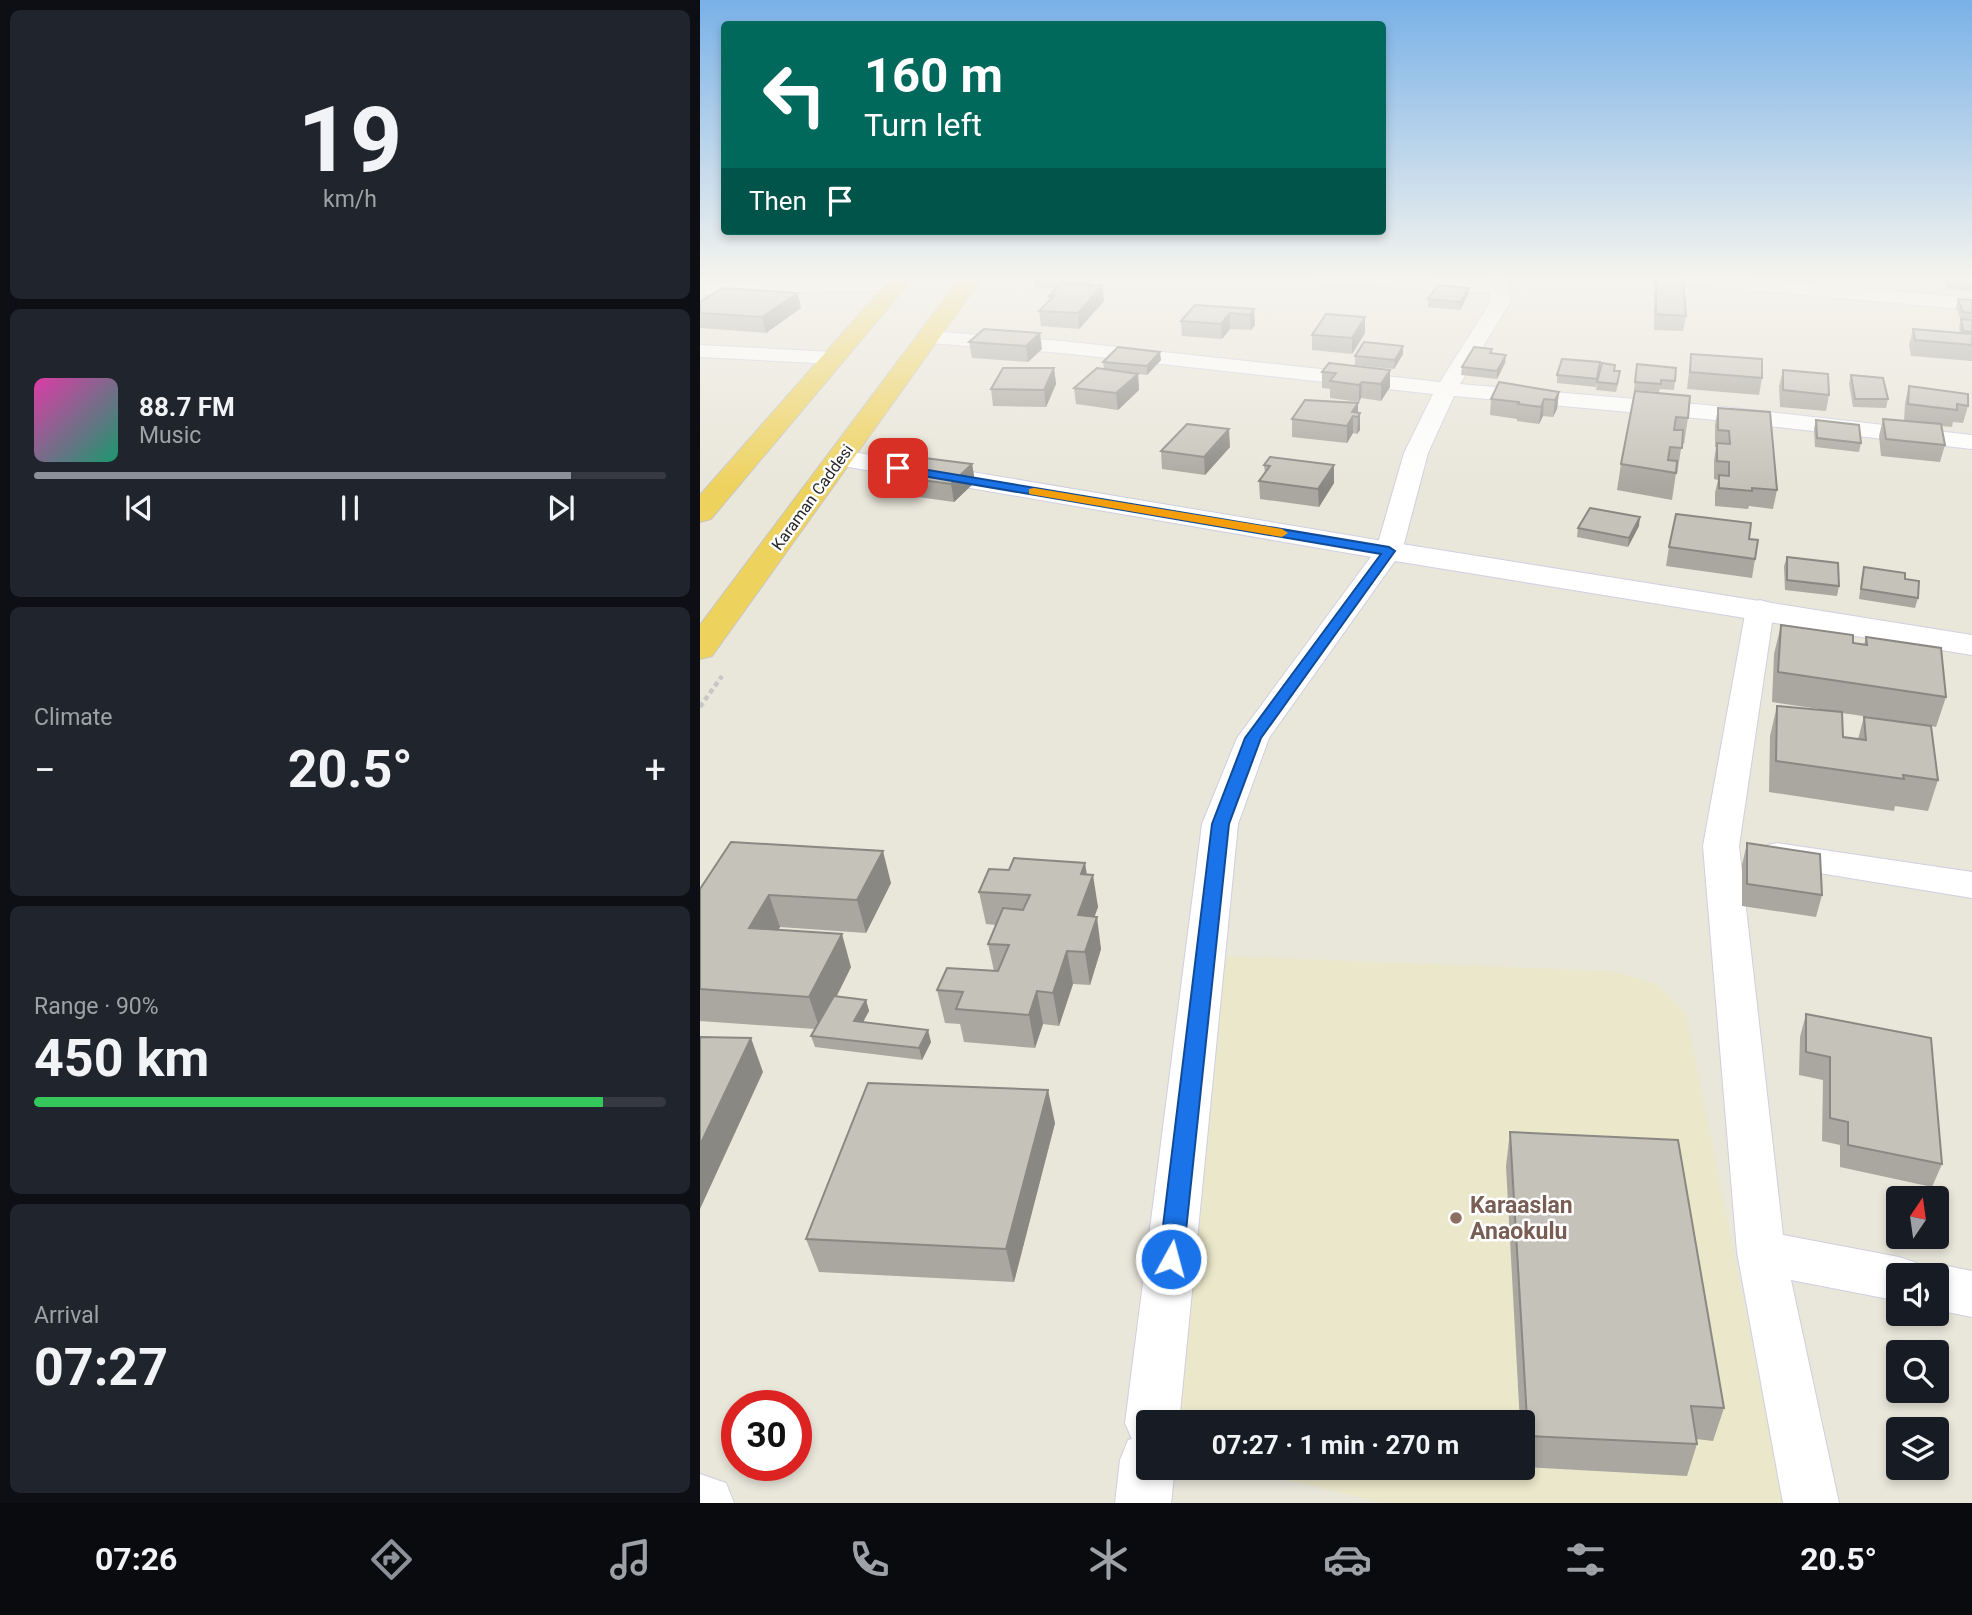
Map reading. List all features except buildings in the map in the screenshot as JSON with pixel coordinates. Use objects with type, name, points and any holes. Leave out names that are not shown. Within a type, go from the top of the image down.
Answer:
[{"type":"highway","points":[[700,513],[843,347]]},
{"type":"highway","name":"Karaman Caddesi","points":[[700,649],[922,347]]},
{"type":"street","points":[[1063,347],[1446,389],[1706,412],[1972,442]]},
{"type":"street","points":[[1153,1410],[1220,824],[1253,738],[1389,551],[1416,453],[1446,389],[1472,347]]},
{"type":"street","points":[[700,351],[834,358]]},
{"type":"street","points":[[841,458],[1389,551],[1972,645]]},
{"type":"street","points":[[1760,609],[1721,846],[1761,1252],[1811,1503]]},
{"type":"street","points":[[1721,846],[1972,885]]},
{"type":"street","points":[[1761,1252],[1886,1276]]},
{"type":"street","points":[[1949,1289],[1972,1294]]},
{"type":"street","points":[[1143,1503],[1146,1480]]},
{"type":"street","points":[[700,1502],[706,1503]]},
{"type":"shaded area","name":"Karaaslan Anaokulu","points":[[1227,956],[1611,971],[1656,984],[1686,1014],[1784,1503],[1382,1503],[1288,1480],[1535,1480],[1535,1410],[1154,1410]]},
{"type":"slow traffic","points":[[1034,491],[1282,533]]},
{"type":"place","name":"Karaaslan Anaokulu","points":[[1456,1218]]},
{"type":"route","points":[[898,468],[1389,551],[1253,738],[1220,824],[1171,1259]]}]
